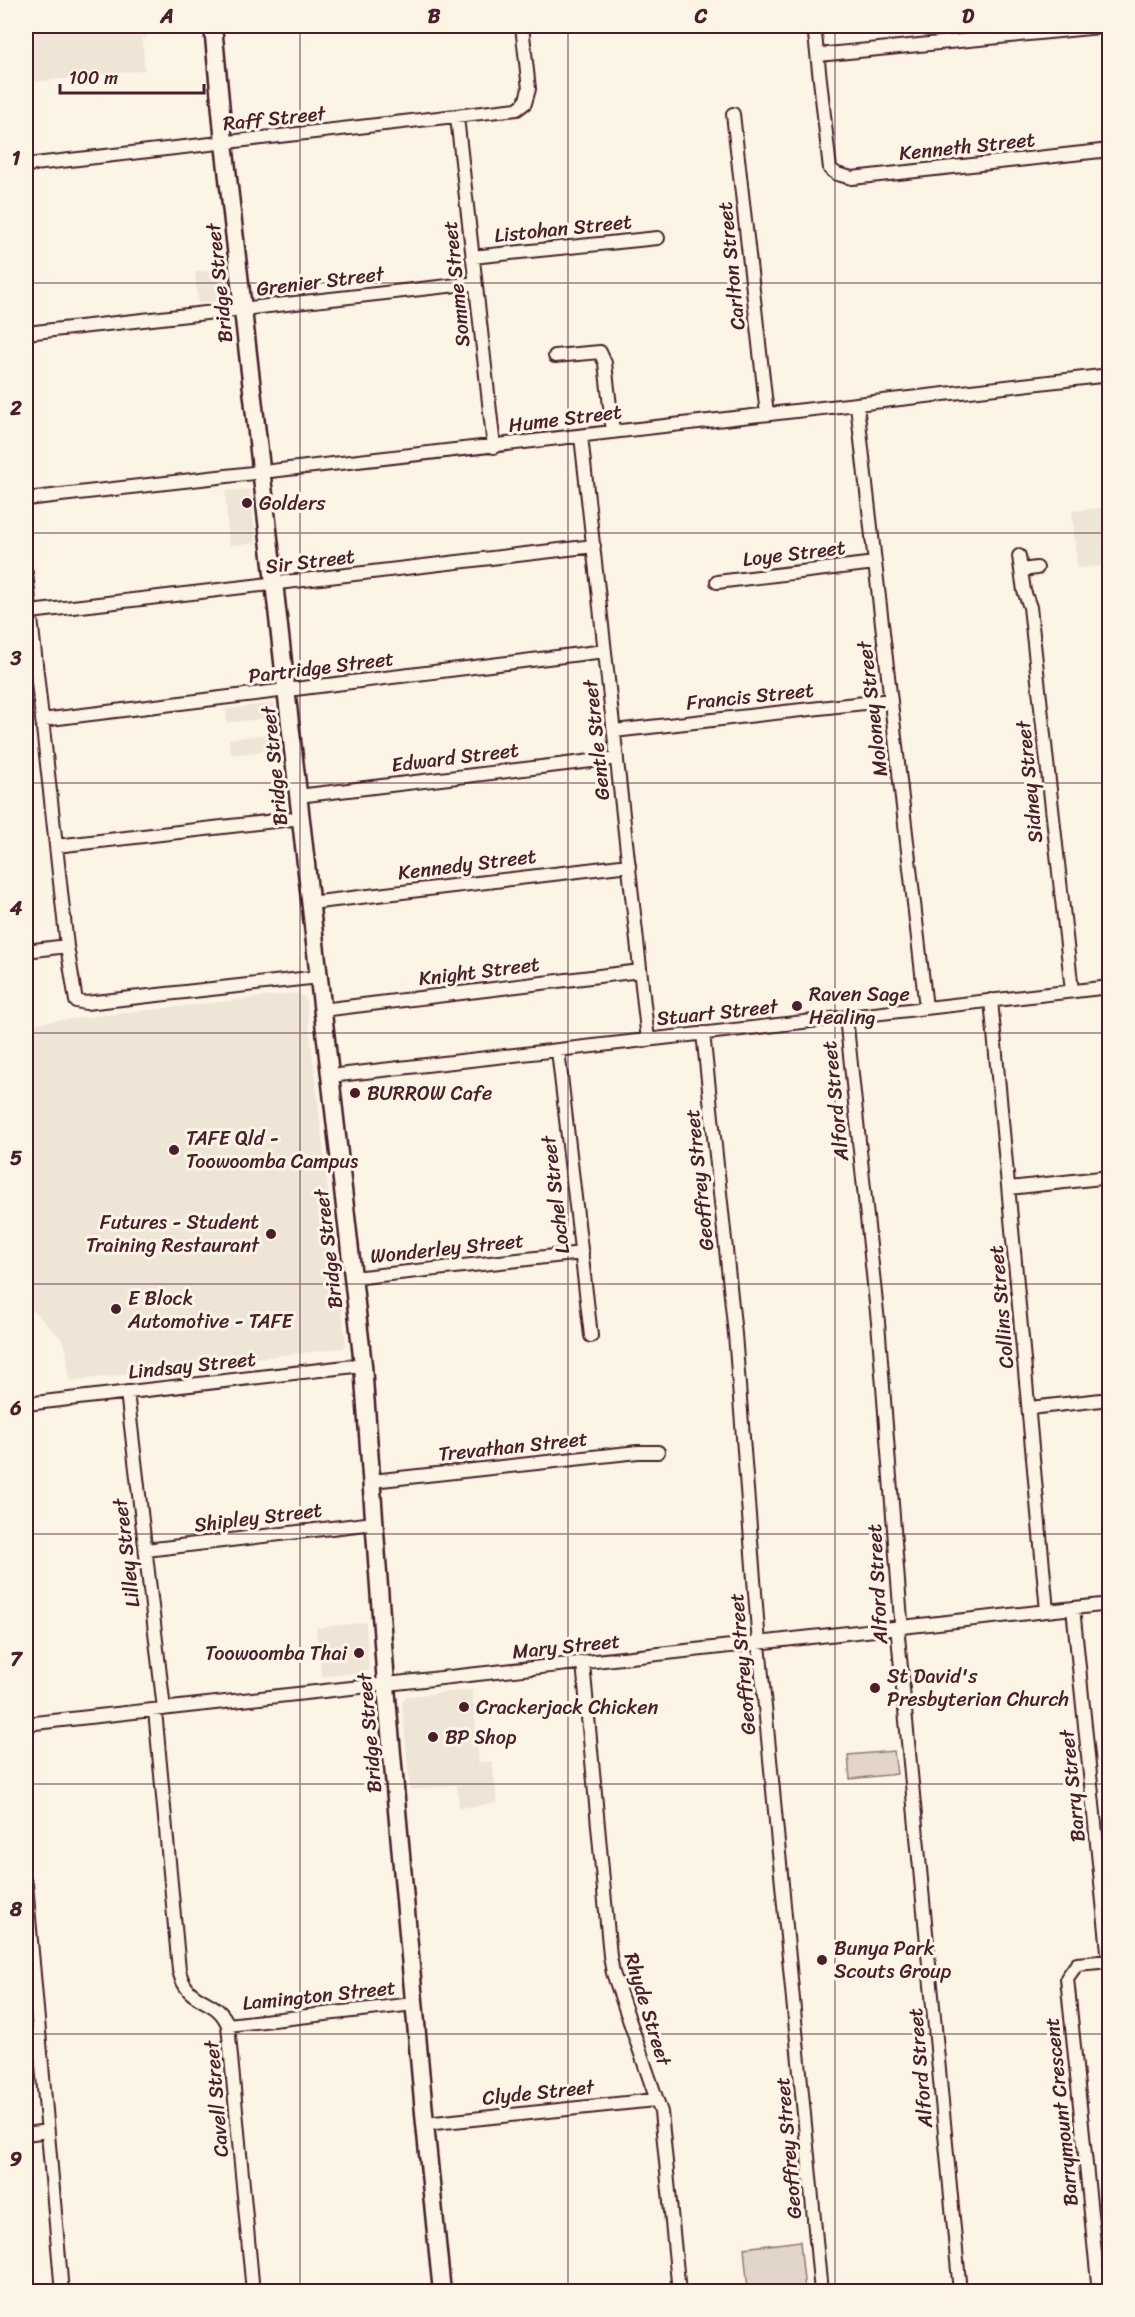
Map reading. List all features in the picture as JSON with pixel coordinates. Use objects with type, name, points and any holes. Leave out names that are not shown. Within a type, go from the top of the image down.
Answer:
[{"type":"main road","name":"Bridge Street","points":[[213,26],[363,1365],[386,1684],[424,2124],[442,2292]]},
{"type":"street","name":"Raff Street","points":[[26,165],[513,110],[525,103],[529,89],[522,26]]},
{"type":"street","points":[[814,26],[818,55],[1110,26]]},
{"type":"street","name":"Kenneth Street","points":[[818,55],[830,169],[837,174],[852,178],[1110,150]]},
{"type":"street","name":"Carlton Street","points":[[733,114],[767,414]]},
{"type":"street","name":"Somme Street","points":[[457,117],[494,447]]},
{"type":"street","name":"Listohan Street","points":[[472,257],[658,238]]},
{"type":"street","name":"Grenier Street","points":[[26,333],[475,283]]},
{"type":"street","points":[[555,356],[600,352],[605,363],[613,432]]},
{"type":"street","name":"Hume Street","points":[[26,499],[1110,375]]},
{"type":"street","name":"Moloney Street","points":[[857,405],[926,1008]]},
{"type":"street","name":"Gentle Street","points":[[581,436],[648,1040]]},
{"type":"street","name":"Sir Street","points":[[30,612],[594,546]]},
{"type":"street","name":"Sidney Street","points":[[1019,556],[1024,591],[1030,607],[1072,991]]},
{"type":"street","name":"Loye Street","points":[[717,582],[875,563]]},
{"type":"street","points":[[1021,570],[1036,568]]},
{"type":"street","points":[[26,573],[67,946],[73,994],[76,1001],[86,1003],[319,976]]},
{"type":"street","name":"Partridge Street","points":[[42,720],[605,651]]},
{"type":"street","name":"Francis Street","points":[[614,731],[891,700]]},
{"type":"street","name":"Edward Street","points":[[298,796],[617,758]]},
{"type":"street","points":[[56,846],[301,818]]},
{"type":"street","name":"Kennedy Street","points":[[310,903],[629,865]]},
{"type":"street","points":[[26,951],[67,946]]},
{"type":"street","name":"Knight Street","points":[[322,1010],[640,971]]},
{"type":"street","name":"Stuart Street","points":[[330,1076],[1110,987]]},
{"type":"street","name":"Collins Street","points":[[991,1000],[1047,1611]]},
{"type":"street","name":"Alford Street","points":[[846,1017],[878,1322],[901,1616],[898,1641],[960,2292]]},
{"type":"street","name":"Geoffrey Street","points":[[703,1033],[735,1334],[759,1644],[821,2292]]},
{"type":"street","name":"Lochel Street","points":[[558,1050],[591,1336]]},
{"type":"street","points":[[1009,1188],[1110,1177]]},
{"type":"street","name":"Wonderley Street","points":[[353,1278],[582,1253]]},
{"type":"street","name":"Lindsay Street","points":[[26,1404],[363,1365]]},
{"type":"street","name":"Lilley Street","points":[[127,1392],[146,1550],[160,1710]]},
{"type":"street","points":[[1030,1408],[1110,1399]]},
{"type":"street","name":"Trevathan Street","points":[[372,1481],[638,1452],[658,1452]]},
{"type":"street","name":"Shipley Street","points":[[146,1550],[375,1523]]},
{"type":"street","name":"Mary Street","points":[[26,1724],[1110,1604]]},
{"type":"street","name":"Barry Street","points":[[1073,1608],[1109,1961]]},
{"type":"street","name":"Rhyde Street","points":[[583,1663],[610,1956],[613,1973],[662,2122],[679,2292]]},
{"type":"street","name":"Cavell Street","points":[[160,1710],[181,1981],[193,1995],[219,2009],[228,2025],[253,2292]]},
{"type":"street","points":[[26,1884],[62,2292]]},
{"type":"street","name":"Barrymount Crescent","points":[[1099,2292],[1067,1978],[1077,1964],[1109,1961]]},
{"type":"street","name":"Lamington Street","points":[[228,2025],[414,2004]]},
{"type":"street","name":"Clyde Street","points":[[424,2124],[655,2100]]},
{"type":"street","points":[[26,2134],[47,2131]]},
{"type":"shaded area","points":[[26,26],[146,26],[147,38],[142,39],[145,70],[26,83]]},
{"type":"shaded area","points":[[225,268],[229,300],[198,303],[195,272]]},
{"type":"shaded area","points":[[250,489],[256,543],[229,546],[225,491]]},
{"type":"shaded area","points":[[1109,507],[1109,565],[1077,568],[1072,511]]},
{"type":"shaded area","points":[[274,703],[275,717],[227,723],[226,709]]},
{"type":"shaded area","points":[[277,733],[279,749],[231,755],[229,739]]},
{"type":"shaded area","name":"TAFE Qld - Toowoomba Campus","points":[[298,993],[306,998],[346,1345],[343,1348],[70,1381],[66,1348],[60,1337],[26,1304],[26,1024]]},
{"type":"shaded area","points":[[366,1622],[369,1671],[322,1677],[316,1628]]},
{"type":"shaded area","points":[[472,1690],[479,1762],[492,1761],[497,1803],[459,1808],[457,1785],[410,1790],[402,1703],[407,1696]]},
{"type":"shaded area","points":[[894,1751],[897,1774],[850,1779],[848,1755]]},
{"type":"shaded area","points":[[800,2241],[805,2291],[748,2291],[744,2248]]},
{"type":"place","name":"Golders","points":[[247,503]]},
{"type":"place","name":"Raven Sage Healing","points":[[797,1006]]},
{"type":"place","name":"BURROW Cafe","points":[[355,1093]]},
{"type":"place","name":"TAFE Qld - Toowoomba Campus","points":[[174,1150]]},
{"type":"place","name":"Futures - Student Training Restaurant","points":[[271,1234]]},
{"type":"place","name":"E Block Automotive - TAFE","points":[[116,1309]]},
{"type":"place","name":"Toowoomba Thai","points":[[359,1653]]},
{"type":"place","name":"St David's Presbyterian Church","points":[[875,1688]]},
{"type":"place","name":"Crackerjack Chicken","points":[[464,1707]]},
{"type":"place","name":"BP Shop","points":[[433,1737]]},
{"type":"place","name":"Bunya Park Scouts Group","points":[[822,1960]]}]
